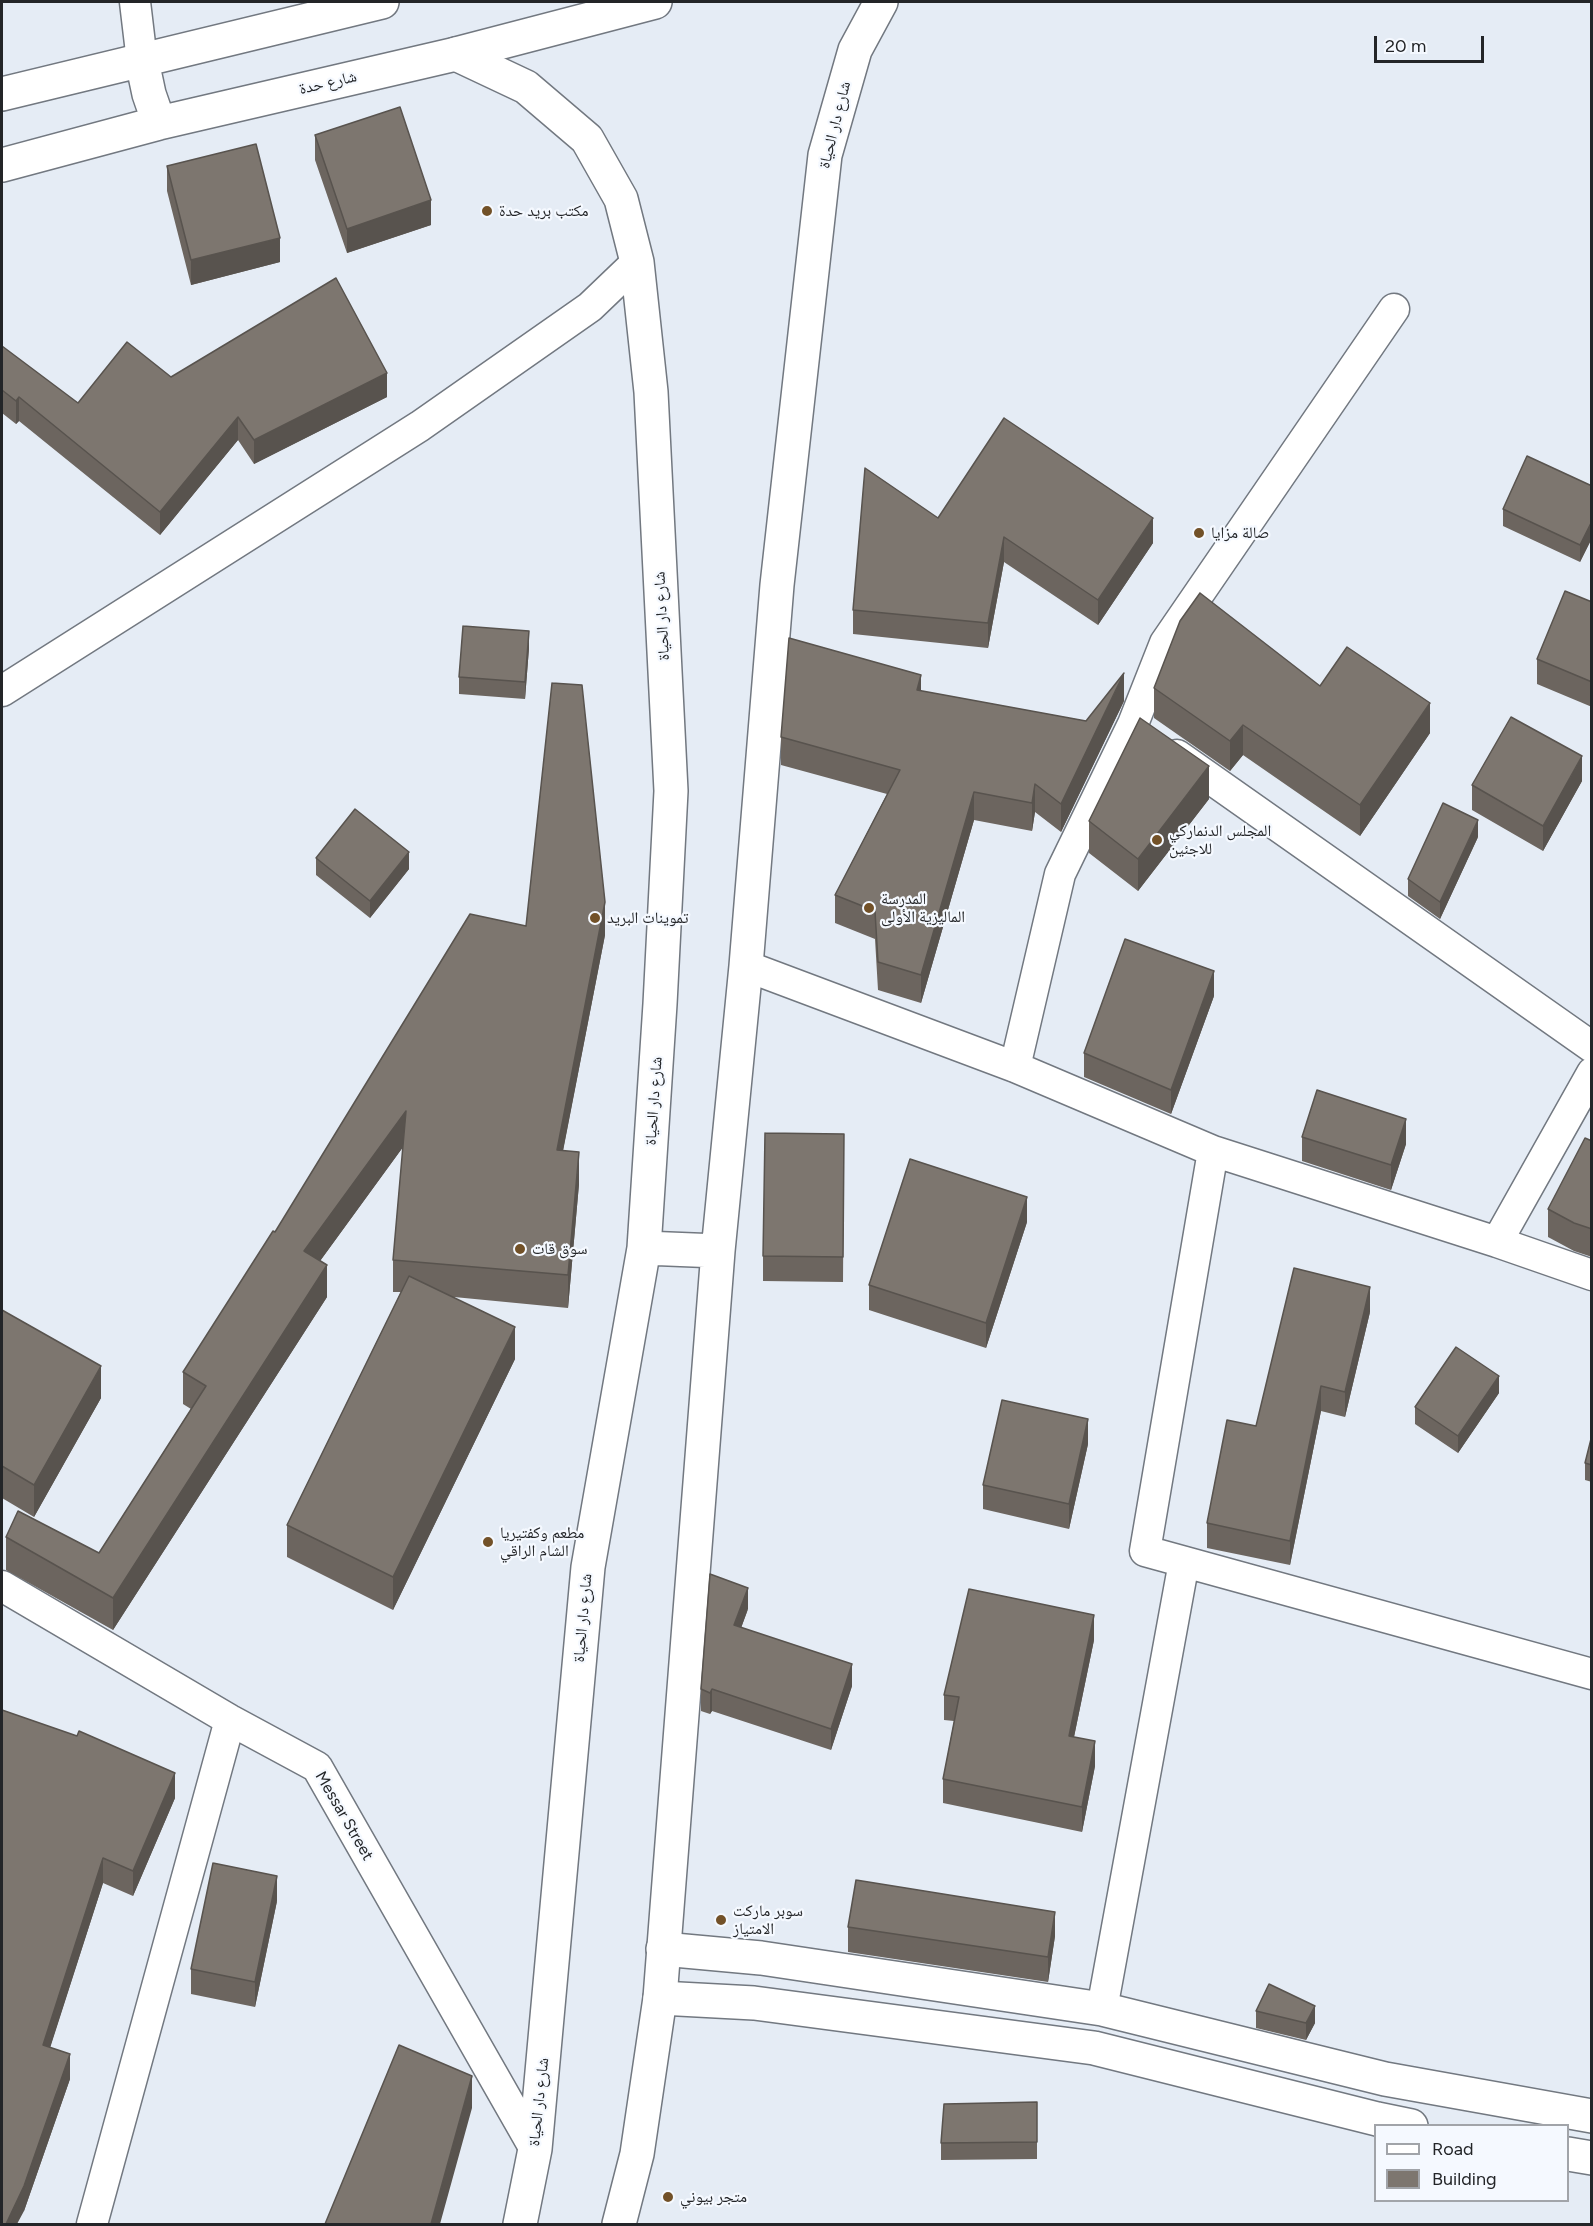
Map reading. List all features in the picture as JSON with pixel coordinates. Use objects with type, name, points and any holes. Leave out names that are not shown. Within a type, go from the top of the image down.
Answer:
[{"type":"main road","points":[[236,38],[282,2]]},
{"type":"main road","points":[[2,94],[382,2]]},
{"type":"main road","name":"شارع حدة","points":[[2,165],[159,123],[456,54],[656,2]]},
{"type":"main road","name":"شارع دار الحياة","points":[[619,2224],[637,2154],[660,1998],[718,1251],[746,966],[777,585],[825,154],[855,50],[881,2]]},
{"type":"main road","name":"شارع دار الحياة","points":[[456,54],[526,87],[587,139],[621,199],[637,262],[651,392],[670,791],[660,1004],[644,1248],[588,1567],[535,2149],[520,2224]]},
{"type":"main road","points":[[142,61],[149,94],[159,123]]},
{"type":"main road","points":[[644,1248],[718,1251]]},
{"type":"main road","points":[[663,1949],[761,1958],[1102,2009],[1384,2079],[1592,2116]]},
{"type":"main road","points":[[660,1998],[754,2003],[1094,2048],[1401,2124]]},
{"type":"main road","points":[[1569,2154],[1592,2158]]},
{"type":"street","points":[[135,2],[142,61]]},
{"type":"street","points":[[2,691],[420,426],[590,308],[637,262]]},
{"type":"street","points":[[1015,1067],[1060,874],[1133,724],[1165,643],[1394,309]]},
{"type":"street","points":[[1133,724],[1592,1047]]},
{"type":"street","points":[[746,966],[1015,1067],[1213,1151],[1497,1242],[1592,1275]]},
{"type":"street","points":[[1497,1242],[1592,1073]]},
{"type":"street","points":[[1213,1151],[1145,1551],[1592,1674]]},
{"type":"street","points":[[1102,2009],[1184,1562]]},
{"type":"street","name":"Messar Street","points":[[2,1586],[230,1720],[317,1767],[535,2149]]},
{"type":"street","points":[[92,2224],[230,1720]]},
{"type":"building","points":[[400,107],[431,200],[347,229],[315,135]]},
{"type":"building","points":[[256,144],[280,238],[191,260],[167,166]]},
{"type":"building","points":[[336,278],[387,373],[254,440],[238,417],[160,512],[19,397],[16,401],[2,390],[2,346],[78,403],[127,342],[171,377]]},
{"type":"building","points":[[1004,418],[1153,518],[1098,600],[1004,537],[988,623],[853,610],[865,468],[938,518]]},
{"type":"building","points":[[1527,456],[1592,486],[1592,521],[1580,545],[1503,509]]},
{"type":"building","points":[[1565,591],[1592,602],[1592,682],[1537,659]]},
{"type":"building","points":[[1200,593],[1320,686],[1347,647],[1430,703],[1360,805],[1243,725],[1230,741],[1154,688],[1180,621]]},
{"type":"building","points":[[463,626],[529,631],[525,682],[459,677]]},
{"type":"building","points":[[789,638],[921,675],[917,690],[1086,721],[1124,673],[1061,804],[1035,784],[1032,803],[974,792],[921,975],[878,962],[875,911],[835,895],[900,770],[781,737]]},
{"type":"building","points":[[552,683],[582,685],[605,902],[557,1150],[579,1152],[568,1275],[393,1260],[406,1111],[304,1251],[327,1265],[113,1598],[6,1537],[18,1511],[99,1553],[206,1386],[183,1372],[273,1231],[275,1232],[470,914],[526,926]]},
{"type":"building","points":[[1511,717],[1582,756],[1543,826],[1472,785]]},
{"type":"building","points":[[1140,718],[1209,766],[1138,859],[1089,821]]},
{"type":"building","points":[[1443,803],[1478,820],[1440,902],[1408,879]]},
{"type":"building","points":[[355,809],[409,852],[370,901],[316,858]]},
{"type":"building","points":[[1125,939],[1214,971],[1171,1090],[1084,1053]]},
{"type":"building","points":[[1317,1090],[1406,1119],[1391,1165],[1302,1137]]},
{"type":"building","points":[[765,1133],[844,1134],[843,1257],[763,1256]]},
{"type":"building","points":[[1585,1138],[1592,1141],[1592,1229],[1574,1223],[1548,1209]]},
{"type":"building","points":[[910,1159],[1027,1197],[986,1323],[869,1285]]},
{"type":"building","points":[[1294,1268],[1370,1287],[1345,1392],[1321,1386],[1290,1541],[1207,1523],[1227,1420],[1256,1426]]},
{"type":"building","points":[[409,1276],[515,1327],[393,1577],[287,1525]]},
{"type":"building","points":[[2,1310],[101,1366],[34,1485],[2,1466]]},
{"type":"building","points":[[1456,1347],[1499,1376],[1458,1436],[1415,1407]]},
{"type":"building","points":[[1002,1400],[1088,1419],[1069,1504],[983,1485]]},
{"type":"building","points":[[1592,1435],[1592,1465],[1585,1463]]},
{"type":"building","points":[[710,1574],[748,1588],[734,1625],[852,1664],[831,1729],[712,1689],[710,1693],[701,1689]]},
{"type":"building","points":[[969,1589],[1094,1615],[1069,1736],[1095,1741],[1082,1807],[943,1779],[959,1697],[944,1695]]},
{"type":"building","points":[[2,1710],[77,1736],[79,1731],[175,1773],[133,1871],[103,1858],[43,2045],[70,2054],[24,2186],[6,2224],[2,2224]]},
{"type":"building","points":[[213,1863],[277,1876],[255,1982],[191,1969]]},
{"type":"building","points":[[856,1880],[1055,1912],[1048,1957],[848,1927]]},
{"type":"building","points":[[1269,1984],[1315,2006],[1306,2023],[1256,2011]]},
{"type":"building","points":[[399,2045],[472,2076],[431,2224],[325,2224]]},
{"type":"building","points":[[1037,2102],[1037,2142],[941,2143],[944,2104]]},
{"type":"place","name":"مكتب بريد حدة","points":[[487,211]]},
{"type":"place","name":"صالة مزايا","points":[[1199,533]]},
{"type":"place","name":"المجلس الدنماركي للاجئين","points":[[1157,840]]},
{"type":"place","name":"المدرسة الماليزية الأولى","points":[[869,908]]},
{"type":"place","name":"تموينات البريد","points":[[595,918]]},
{"type":"place","name":"سوق قات","points":[[520,1249]]},
{"type":"place","name":"مطعم وكفتيريا الشام الراقي","points":[[488,1542]]},
{"type":"place","name":"سوبر ماركت الامتياز","points":[[721,1920]]},
{"type":"place","name":"متجر بيوني","points":[[668,2197]]}]
